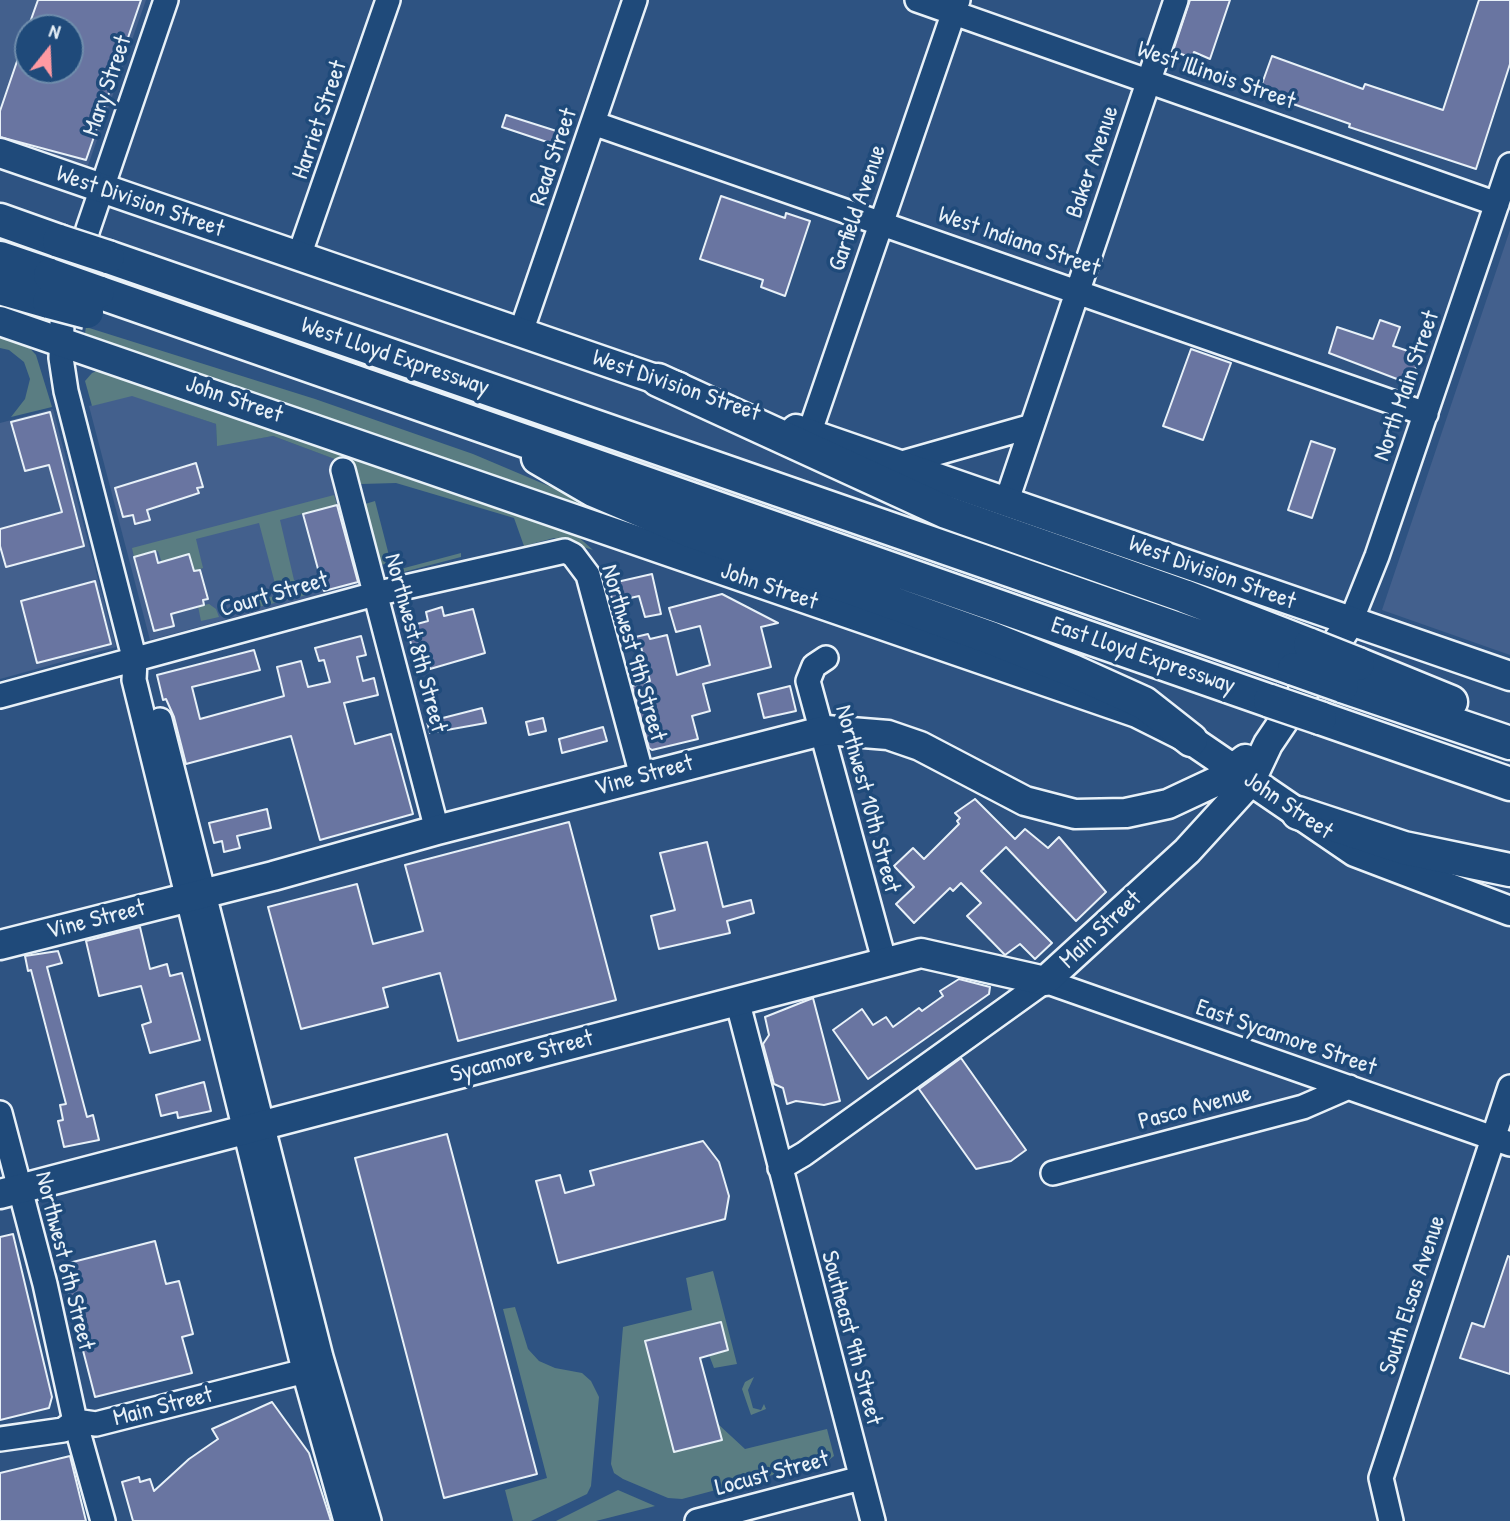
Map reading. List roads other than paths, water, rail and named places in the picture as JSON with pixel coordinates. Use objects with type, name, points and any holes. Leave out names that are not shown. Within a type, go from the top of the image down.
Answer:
[{"type":"highway","name":"West Lloyd Expressway","points":[[0,220],[73,235],[108,257],[790,494]]},
{"type":"highway","name":"West Lloyd Expressway","points":[[0,258],[49,289],[238,340],[777,527]]},
{"type":"highway","points":[[0,288],[49,289]]},
{"type":"highway","points":[[658,380],[946,512],[1184,596],[1302,657]]},
{"type":"highway","points":[[489,428],[593,490],[690,531],[991,638],[1073,671],[1144,703],[1191,740]]},
{"type":"highway","name":"East Lloyd Expressway","points":[[790,494],[1302,657],[1510,743]]},
{"type":"highway","name":"East Lloyd Expressway","points":[[777,527],[1510,784]]},
{"type":"highway","points":[[1350,675],[1510,727]]},
{"type":"highway","points":[[1298,813],[1404,848],[1510,870]]},
{"type":"main road","name":"West Division Street","points":[[0,153],[1510,676]]},
{"type":"main road","name":"John Street","points":[[0,321],[1137,713],[1191,740],[1355,852],[1510,911]]},
{"type":"main road","name":"Vine Street","points":[[0,945],[821,731],[862,731],[910,742],[1024,801],[1075,814],[1126,813],[1168,804],[1215,782],[1241,775],[1268,744],[1351,621]]},
{"type":"main road","name":"Main Street","points":[[1045,981],[1187,851],[1241,775]]},
{"type":"main road","name":"Sycamore Street","points":[[10,1191],[921,953],[1045,981]]},
{"type":"street","name":"Mary Street","points":[[166,0],[101,189],[73,235],[60,342],[66,391],[135,661],[149,676],[195,894],[313,1364]]},
{"type":"street","name":"Harriet Street","points":[[299,256],[388,0]]},
{"type":"street","name":"Read Street","points":[[521,332],[635,0]]},
{"type":"street","name":"West Illinois Street","points":[[917,0],[956,6],[1148,81],[1497,204]]},
{"type":"street","name":"Baker Avenue","points":[[1007,500],[1176,0]]},
{"type":"street","name":"Garfield Avenue","points":[[809,434],[956,6]]},
{"type":"street","name":"West Indiana Street","points":[[593,123],[882,221],[1426,414]]},
{"type":"street","name":"North Main Street","points":[[1351,621],[1426,414],[1510,165]]},
{"type":"street","points":[[895,465],[1032,426]]},
{"type":"street","name":"Northwest 8th Street","points":[[342,470],[437,830]]},
{"type":"street","name":"Court Street","points":[[0,696],[375,594],[565,551]]},
{"type":"street","name":"Northwest 9th Street","points":[[565,551],[573,555],[588,575],[642,776]]},
{"type":"street","name":"Northwest 10th Street","points":[[826,657],[814,666],[808,681],[884,961]]},
{"type":"street","name":"East Sycamore Street","points":[[1045,981],[1501,1141]]},
{"type":"street","name":"Main Street","points":[[780,1168],[1045,981]]},
{"type":"street","points":[[737,1000],[780,1168]]},
{"type":"street","name":"Pasco Avenue","points":[[1053,1173],[1303,1107],[1349,1087]]},
{"type":"street","name":"South Elsas Avenue","points":[[1391,1521],[1381,1478],[1501,1141],[1510,1087]]},
{"type":"street","name":"Northwest 6th Street","points":[[0,1113],[10,1191],[45,1284],[75,1421],[103,1521]]},
{"type":"street","name":"Southeast 9th Street","points":[[780,1168],[873,1521]]},
{"type":"street","points":[[313,1364],[346,1521]]},
{"type":"street","points":[[313,1364],[369,1521]]},
{"type":"street","name":"Main Street","points":[[0,1439],[63,1430],[75,1421],[96,1424],[313,1364]]},
{"type":"street","name":"Locust Street","points":[[697,1521],[861,1478]]}]
